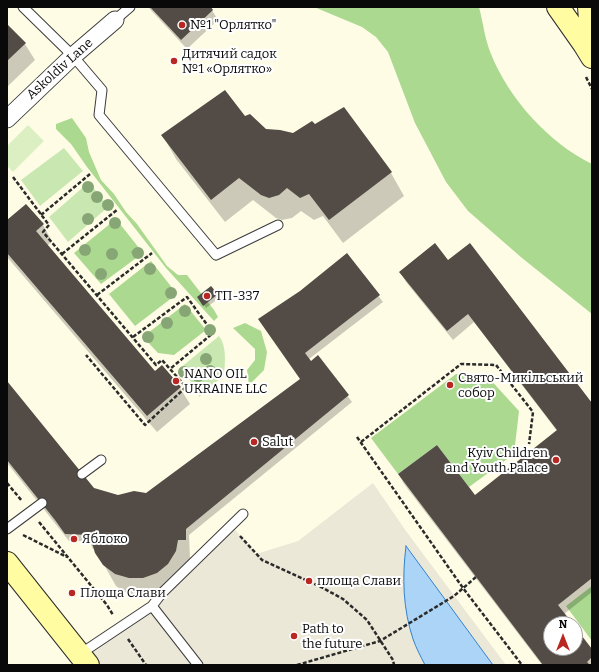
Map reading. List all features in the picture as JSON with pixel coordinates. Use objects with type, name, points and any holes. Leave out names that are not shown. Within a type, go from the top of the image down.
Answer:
[{"type":"main road","points":[[558,7],[592,57]]},
{"type":"main road","points":[[589,7],[592,44]]},
{"type":"main road","points":[[7,564],[84,659]]},
{"type":"street","name":"Askoldiv Lane","points":[[7,119],[73,56],[115,20]]},
{"type":"lane","points":[[23,7],[73,56],[102,90],[99,115],[216,255],[278,225]]},
{"type":"lane","points":[[115,20],[130,7]]},
{"type":"lane","points":[[82,474],[101,460]]},
{"type":"lane","points":[[8,528],[42,503]]},
{"type":"lane","points":[[84,659],[120,627],[152,606],[162,593],[243,514]]},
{"type":"lane","points":[[152,606],[198,665]]},
{"type":"path","points":[[41,215],[90,174]]},
{"type":"path","points":[[13,177],[49,225],[43,232],[156,365],[162,360],[186,388],[145,425],[86,355]]},
{"type":"path","points":[[62,254],[118,209]]},
{"type":"path","points":[[97,295],[152,253]]},
{"type":"path","points":[[133,338],[186,297],[213,333],[170,369]]},
{"type":"path","points":[[361,442],[460,364],[496,365],[533,412],[529,444]]},
{"type":"path","points":[[357,437],[463,588],[522,665]]},
{"type":"path","points":[[7,483],[107,606],[146,665]]},
{"type":"path","points":[[232,525],[262,560],[343,599],[367,620],[393,660],[394,665]]},
{"type":"path","points":[[8,528],[69,558]]},
{"type":"path","points":[[297,665],[380,641],[454,596],[476,577]]},
{"type":"green space","points":[[314,7],[479,7],[489,49],[508,87],[532,118],[546,132],[576,155],[592,164],[592,314],[522,258],[468,211],[446,182],[415,123],[388,52],[376,37],[362,27]]},
{"type":"green space","points":[[72,118],[86,138],[89,152],[101,180],[114,194],[167,266],[178,275],[187,275],[214,310],[218,317],[214,321],[166,268],[87,167],[71,144],[56,129],[56,124]]},
{"type":"green space","points":[[28,125],[44,141],[13,172],[7,166],[7,146]]},
{"type":"green space","points":[[64,148],[83,171],[40,206],[21,180]]},
{"type":"green space","points":[[89,182],[108,207],[68,242],[49,217]]},
{"type":"green space","points":[[116,219],[143,253],[101,284],[74,253]]},
{"type":"green space","points":[[151,261],[177,294],[135,326],[109,294]]},
{"type":"green space","points":[[185,304],[206,330],[174,355],[158,353],[143,337]]},
{"type":"green space","points":[[245,323],[261,331],[267,352],[264,370],[249,385],[247,370],[255,360],[255,349],[233,328]]},
{"type":"green space","points":[[219,336],[222,340],[224,350],[224,375],[199,397],[197,388],[179,369]]},
{"type":"green space","points":[[456,374],[487,376],[519,411],[514,454],[469,487],[437,445],[398,474],[371,438]]},
{"type":"green space","points":[[592,586],[592,641],[583,629],[583,616],[573,616],[566,606]]},
{"type":"shaded area","name":"площа Слави","points":[[373,483],[406,531],[506,665],[77,665],[80,654],[151,606],[231,525],[256,554],[298,541]]},
{"type":"water","points":[[406,546],[493,665],[425,665],[414,642],[405,605],[404,570]]},
{"type":"building","name":"№1 \"Орлятко\"","points":[[150,7],[211,7],[213,10],[181,40]]},
{"type":"building","points":[[7,24],[26,43],[7,61]]},
{"type":"building","points":[[225,90],[245,116],[250,114],[266,129],[293,133],[312,121],[315,124],[344,107],[392,172],[329,220],[309,194],[300,198],[287,188],[279,195],[269,198],[261,195],[239,178],[211,200],[161,135]]},
{"type":"building","points":[[26,204],[44,224],[36,231],[155,371],[162,365],[181,387],[147,416],[7,253],[7,220]]},
{"type":"building","name":"Kyiv Children and Youth Palace","points":[[435,243],[448,260],[470,243],[592,403],[592,578],[558,605],[567,616],[543,616],[543,656],[583,656],[583,637],[592,649],[592,657],[587,662],[590,665],[543,665],[398,474],[437,445],[475,495],[557,430],[468,314],[447,331],[399,272]]},
{"type":"building","name":"Salut","points":[[347,253],[380,295],[305,353],[311,361],[318,355],[349,395],[186,529],[186,540],[178,540],[176,551],[168,564],[157,573],[143,578],[129,578],[115,574],[103,565],[95,553],[92,543],[88,543],[89,535],[65,534],[7,460],[7,381],[94,488],[118,495],[134,491],[146,493],[300,379],[258,319],[300,291]]},
{"type":"building","name":"ТП-337","points":[[211,286],[218,294],[203,306],[197,297]]},
{"type":"place","name":"№1 \"Орлятко\"","points":[[182,25]]},
{"type":"place","name":"Дитячий садок №1 «Орлятко»","points":[[174,61]]},
{"type":"place","name":"ТП-337","points":[[207,296]]},
{"type":"place","name":"NANO OIL UKRAINE LLC","points":[[176,381]]},
{"type":"place","name":"Свято-Микільський собор","points":[[450,385]]},
{"type":"place","name":"Salut","points":[[254,442]]},
{"type":"place","name":"Kyiv Children and Youth Palace","points":[[556,460]]},
{"type":"place","name":"Яблоко","points":[[74,539]]},
{"type":"place","name":"площа Слави","points":[[309,581]]},
{"type":"place","name":"Площа Слави","points":[[72,593]]},
{"type":"place","name":"Path to the future","points":[[294,636]]}]
